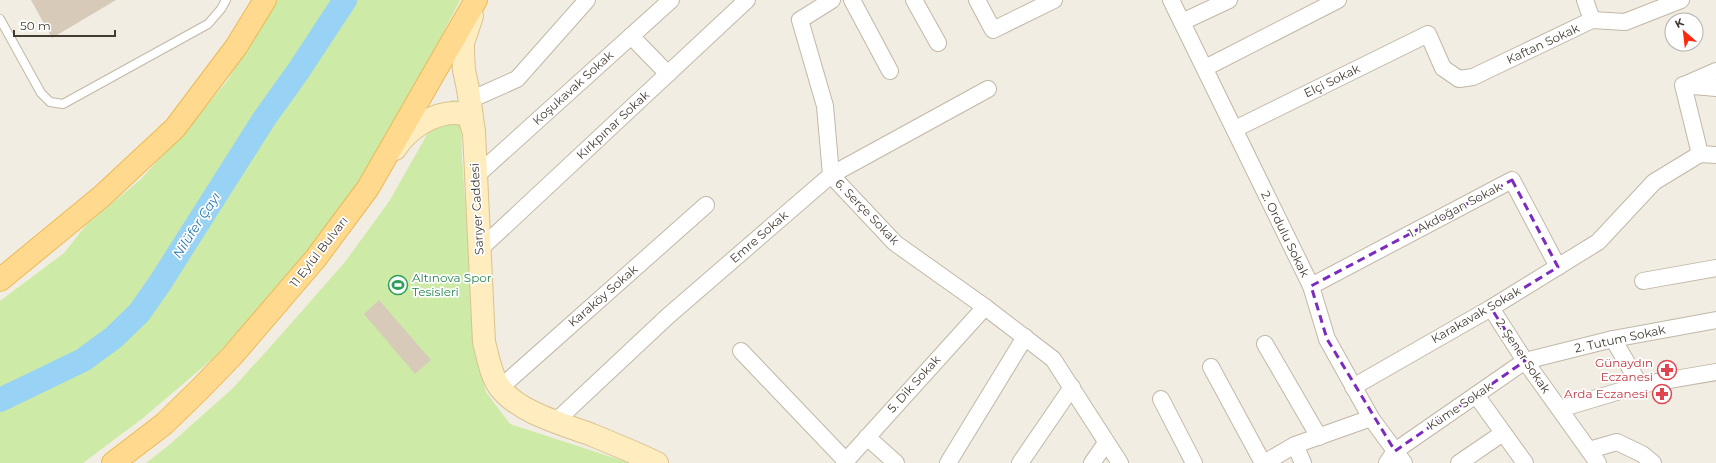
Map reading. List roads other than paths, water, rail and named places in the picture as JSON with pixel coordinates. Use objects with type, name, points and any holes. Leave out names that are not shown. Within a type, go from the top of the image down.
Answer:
[{"type":"main road","points":[[0,280],[102,196],[175,128],[236,47],[265,0]]},
{"type":"main road","name":"11 Eylül Bulvarı","points":[[112,463],[164,424],[232,356],[316,258],[370,184],[477,0]]},
{"type":"street","name":"Sarıyer Caddesi","points":[[477,0],[463,43],[464,70],[474,132],[484,342],[489,364],[500,388],[514,401],[533,412],[624,448],[657,463]]},
{"type":"street","points":[[470,100],[517,79],[588,0]]},
{"type":"street","name":"Koşukavak Sokak","points":[[476,176],[670,0]]},
{"type":"street","name":"Kırkpınar Sokak","points":[[479,250],[747,0]]},
{"type":"street","name":"6. Serçe Sokak","points":[[832,0],[800,20],[825,106],[831,175],[895,243],[985,306],[1053,359],[1120,463]]},
{"type":"street","points":[[852,0],[890,71]]},
{"type":"street","points":[[914,0],[938,43]]},
{"type":"street","points":[[977,0],[993,30],[1050,1]]},
{"type":"street","name":"2. Ordulu Sokak","points":[[1171,0],[1311,286],[1327,339],[1395,459]]},
{"type":"street","points":[[1182,22],[1229,0]]},
{"type":"street","points":[[1205,68],[1338,0]]},
{"type":"street","points":[[1584,0],[1592,20]]},
{"type":"street","name":"Kaftan Sokak","points":[[1428,34],[1443,68],[1459,79],[1473,77],[1592,20],[1625,22],[1681,0]]},
{"type":"street","name":"Elçi Sokak","points":[[1235,129],[1428,34]]},
{"type":"street","points":[[631,36],[668,74]]},
{"type":"street","points":[[1683,85],[1716,71]]},
{"type":"street","points":[[1683,85],[1716,88]]},
{"type":"street","points":[[1683,85],[1708,154]]},
{"type":"street","name":"Emre Sokak","points":[[556,421],[668,316],[831,175],[988,89]]},
{"type":"street","points":[[370,184],[402,138],[432,118],[450,113],[464,114],[468,117],[474,132]]},
{"type":"street","name":"Karakavak Sokak","points":[[1354,387],[1491,308],[1598,242],[1654,182],[1708,154]]},
{"type":"street","name":"1. Akdoğan Sokak","points":[[1311,286],[1512,180],[1558,268]]},
{"type":"street","name":"Karaköy Sokak","points":[[500,388],[706,206]]},
{"type":"street","points":[[1643,281],[1716,268]]},
{"type":"street","name":"5. Dik Sokak","points":[[845,462],[985,306]]},
{"type":"street","name":"2. Şener Sokak","points":[[1491,308],[1525,361],[1594,457]]},
{"type":"street","name":"2. Tutum Sokak","points":[[1525,361],[1613,339],[1716,320]]},
{"type":"street","points":[[948,463],[1025,337]]},
{"type":"street","points":[[1613,339],[1640,385]]},
{"type":"street","points":[[1265,344],[1319,437]]},
{"type":"street","points":[[741,351],[845,462]]},
{"type":"street","name":"Küme Sokak","points":[[1395,459],[1476,395],[1525,361]]},
{"type":"street","points":[[1211,367],[1264,463],[1295,445],[1371,418]]},
{"type":"street","points":[[1560,409],[1640,385],[1716,372]]},
{"type":"street","points":[[1020,463],[1072,388]]},
{"type":"street","points":[[1476,395],[1525,463]]},
{"type":"street","points":[[1161,399],[1194,463]]},
{"type":"street","points":[[1459,463],[1503,433]]},
{"type":"street","points":[[867,437],[896,463]]},
{"type":"street","points":[[1594,457],[1617,442],[1642,454],[1653,463]]},
{"type":"street","points":[[1092,463],[1106,443]]},
{"type":"street","points":[[1295,445],[1303,463]]},
{"type":"lane","points":[[0,19],[41,94],[50,102],[63,104],[208,24],[221,9],[226,0]]},
{"type":"waterway","name":"Nilüfer Çayı","points":[[0,400],[83,360],[113,338],[139,313],[160,283],[264,119],[299,70],[345,0]]},
{"type":"place","name":"Altınova Spor Tesisleri","points":[[398,285]]},
{"type":"place","name":"Günaydın Eczanesi","points":[[1667,370]]},
{"type":"place","name":"Arda Eczanesi","points":[[1662,394]]}]
